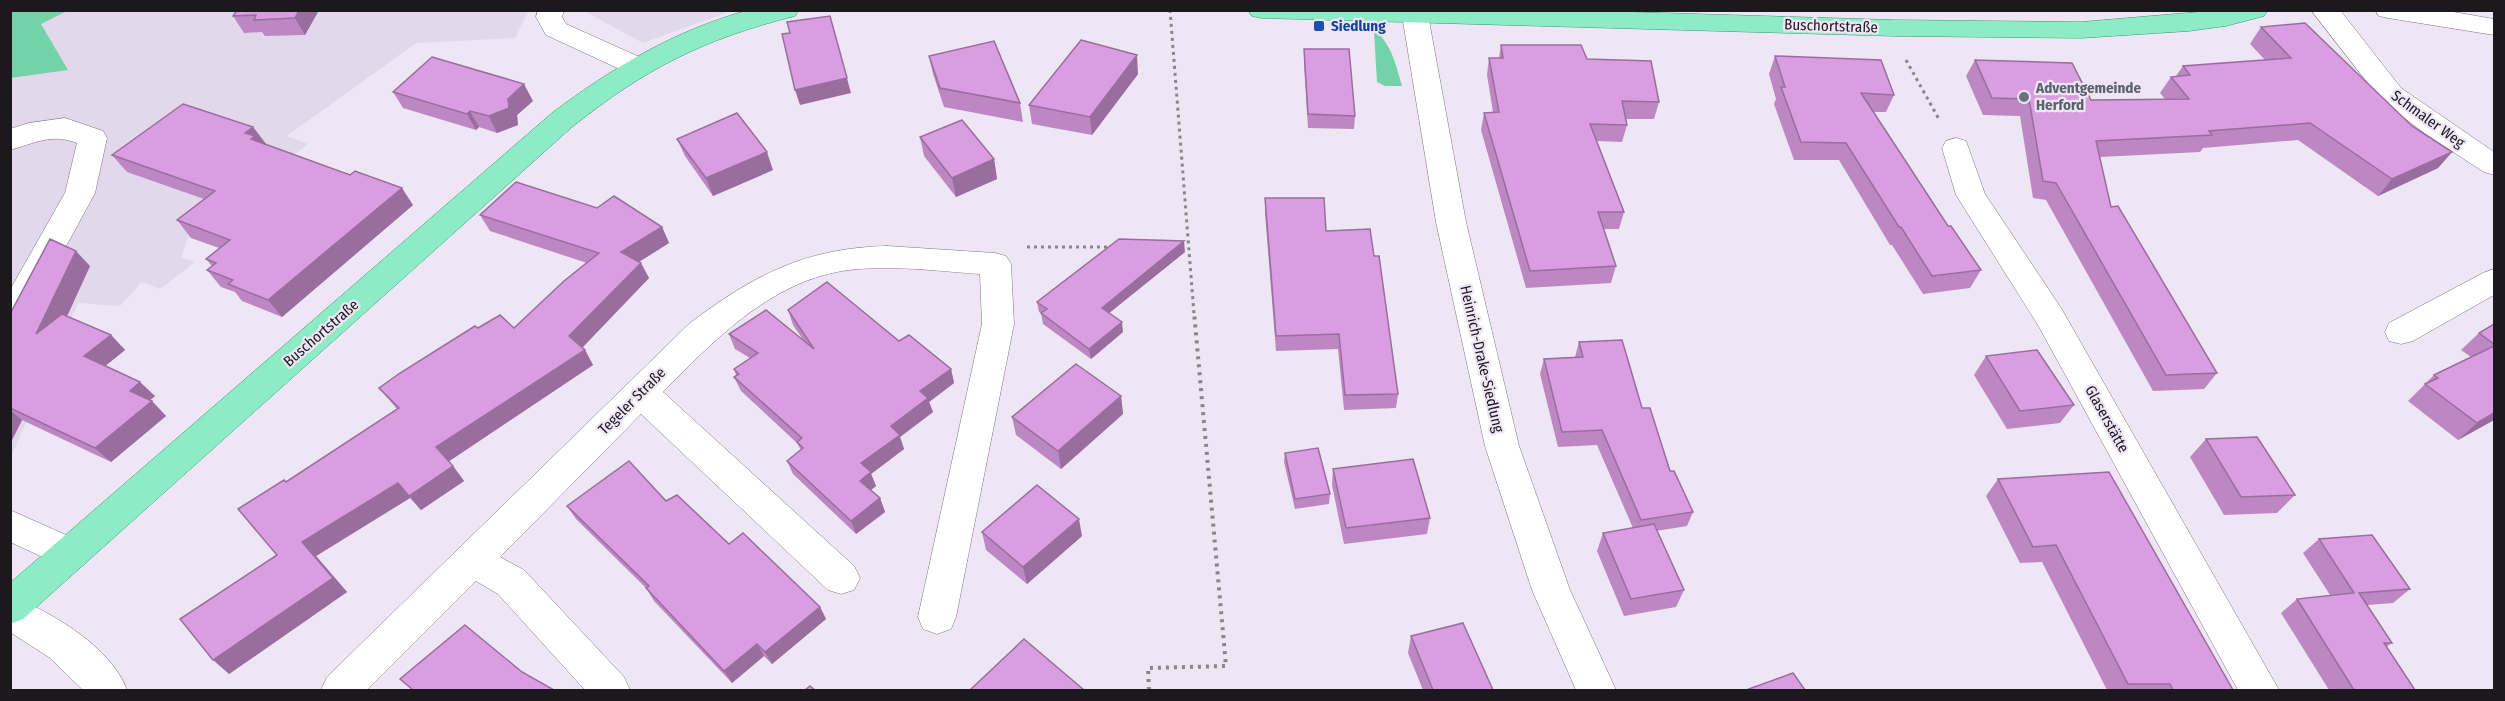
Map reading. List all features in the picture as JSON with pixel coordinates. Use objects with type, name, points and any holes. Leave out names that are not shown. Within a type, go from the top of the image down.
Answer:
[{"type":"main road","name":"Buschortstraße","points":[[10,607],[562,120],[600,90],[636,66],[678,44],[727,25],[786,10]]},
{"type":"main road","name":"Buschortstraße","points":[[1261,10],[1894,28],[2081,30],[2208,21],[2255,10]]},
{"type":"street","points":[[551,10],[549,16],[555,29],[636,66]]},
{"type":"street","name":"Schmaler Weg","points":[[2324,10],[2391,94],[2437,128],[2494,165]]},
{"type":"street","points":[[2388,10],[2494,27]]},
{"type":"street","name":"Heinrich-Drake-Siedlung","points":[[1415,15],[1451,222],[1502,446],[1551,590],[1596,690]]},
{"type":"street","points":[[2391,94],[2494,140]]},
{"type":"street","points":[[10,140],[29,133],[65,127],[93,138],[80,193],[10,320]]},
{"type":"street","name":"Glaserstätte","points":[[1956,148],[1971,195],[2050,317],[2259,690]]},
{"type":"street","name":"Tegeler Straße","points":[[341,690],[640,392],[702,332],[732,308],[797,272],[827,263],[895,258],[994,264]]},
{"type":"street","points":[[937,617],[999,324],[994,264]]},
{"type":"street","points":[[2401,332],[2494,281]]},
{"type":"street","points":[[640,392],[841,578]]},
{"type":"street","points":[[10,525],[71,554]]},
{"type":"street","points":[[472,560],[511,582],[610,690]]},
{"type":"street","points":[[10,613],[44,629],[86,664],[106,690]]},
{"type":"path","points":[[1149,690],[1148,668],[1226,666],[1188,249],[1170,10]]},
{"type":"path","points":[[1894,28],[1901,51],[1956,148]]},
{"type":"path","points":[[994,264],[1030,245],[1120,247]]},
{"type":"shaded area","points":[[67,10],[528,11],[515,38],[416,43],[287,136],[308,144],[188,238],[181,257],[195,262],[160,289],[142,282],[120,306],[78,303],[11,457],[11,78],[67,70],[40,24]]},
{"type":"shaded area","points":[[584,11],[731,11],[643,43]]},
{"type":"green space","points":[[11,10],[67,11],[41,24],[68,70],[11,78]]},
{"type":"green space","points":[[1374,32],[1377,32],[1390,51],[1402,86],[1385,86],[1377,82]]},
{"type":"building","points":[[237,10],[299,10],[295,18],[254,20],[256,15],[233,16]]},
{"type":"building","points":[[830,16],[847,78],[795,90],[782,34],[790,33],[787,22]]},
{"type":"building","points":[[2305,23],[2412,126],[2452,152],[2392,179],[2310,123],[2209,131],[2212,135],[2096,141],[2111,207],[2118,206],[2217,373],[2166,375],[2056,183],[2043,181],[2029,99],[1992,98],[1975,60],[2072,63],[2091,100],[2189,99],[2171,77],[2190,75],[2183,66],[2291,58],[2261,27]]},
{"type":"building","points":[[1081,40],[1137,55],[1090,117],[1029,105]]},
{"type":"building","points":[[994,41],[1020,103],[940,88],[929,56]]},
{"type":"building","points":[[1501,45],[1581,45],[1587,59],[1651,61],[1659,102],[1622,101],[1627,125],[1590,124],[1624,212],[1598,212],[1616,266],[1530,271],[1484,113],[1499,112],[1489,58],[1503,58]]},
{"type":"building","points":[[1304,49],[1349,49],[1355,116],[1308,114]]},
{"type":"building","points":[[1775,56],[1881,60],[1894,95],[1861,93],[1948,226],[1951,226],[1981,270],[1932,276],[1846,143],[1801,142],[1781,87],[1785,87]]},
{"type":"building","points":[[432,57],[524,84],[508,99],[509,108],[489,116],[470,111],[467,114],[393,92]]},
{"type":"building","points":[[183,104],[253,127],[245,133],[255,136],[251,139],[350,175],[355,171],[402,188],[268,300],[228,284],[233,280],[207,270],[216,263],[206,259],[230,240],[177,220],[215,191],[112,155]]},
{"type":"building","points":[[737,113],[767,152],[706,178],[677,139]]},
{"type":"building","points":[[962,120],[994,159],[952,178],[920,137]]},
{"type":"building","points":[[516,182],[597,208],[614,196],[662,227],[621,252],[641,263],[569,336],[585,350],[436,447],[453,466],[409,496],[398,483],[302,542],[333,578],[213,660],[180,619],[277,555],[238,509],[284,480],[286,482],[399,408],[379,388],[400,373],[475,326],[478,328],[500,315],[514,328],[564,281],[599,253],[480,215]]},
{"type":"building","points":[[1265,198],[1324,198],[1326,231],[1370,229],[1374,256],[1379,256],[1398,394],[1345,395],[1339,334],[1276,336]]},
{"type":"building","points":[[50,239],[76,251],[36,334],[62,314],[111,335],[84,356],[140,382],[130,391],[152,401],[95,448],[10,408],[10,314]]},
{"type":"building","points":[[1119,239],[1184,241],[1102,308],[1122,322],[1089,349],[1041,313],[1047,309],[1037,302]]},
{"type":"building","points":[[827,282],[899,341],[909,335],[951,369],[920,391],[928,398],[891,426],[900,435],[861,463],[871,472],[860,481],[880,498],[851,521],[787,461],[803,448],[797,442],[802,438],[734,377],[739,374],[734,369],[758,353],[729,334],[766,310],[814,349],[788,310]]},
{"type":"building","points":[[2494,324],[2494,344],[2479,333]]},
{"type":"building","points":[[1622,340],[1642,408],[1650,408],[1670,471],[1674,471],[1693,512],[1641,520],[1602,430],[1562,432],[1544,359],[1583,357],[1579,342]]},
{"type":"building","points":[[2494,346],[2494,413],[2477,423],[2425,384],[2438,378],[2434,375]]},
{"type":"building","points":[[2037,350],[2074,405],[2020,411],[1986,356]]},
{"type":"building","points":[[1076,364],[1121,396],[1058,451],[1012,417]]},
{"type":"building","points":[[2257,437],[2295,495],[2241,497],[2206,439]]},
{"type":"building","points":[[1318,448],[1330,494],[1295,499],[1285,453]]},
{"type":"building","points":[[1413,459],[1430,518],[1346,528],[1333,469]]},
{"type":"building","points":[[629,461],[666,501],[677,495],[729,544],[743,533],[820,607],[765,652],[757,644],[724,671],[646,588],[649,586],[567,506]]},
{"type":"building","points":[[2109,472],[2233,690],[2173,690],[2170,684],[2128,684],[2056,545],[2033,547],[1998,479]]},
{"type":"building","points":[[1037,485],[1079,519],[1023,567],[982,532]]},
{"type":"building","points":[[1654,524],[1684,590],[1631,599],[1603,533]]},
{"type":"building","points":[[2372,535],[2410,589],[2359,593],[2392,643],[2384,643],[2415,690],[2354,690],[2297,599],[2354,593],[2319,539]]},
{"type":"building","points":[[1463,623],[1493,690],[1433,690],[1411,636]]},
{"type":"building","points":[[465,625],[522,672],[554,690],[413,690],[400,679]]},
{"type":"building","points":[[1024,639],[1084,690],[970,690]]},
{"type":"building","points":[[1793,673],[1805,690],[1746,690]]},
{"type":"place","name":"Siedlung","points":[[1319,26]]},
{"type":"place","name":"Adventgemeinde Herford","points":[[2024,97]]}]
